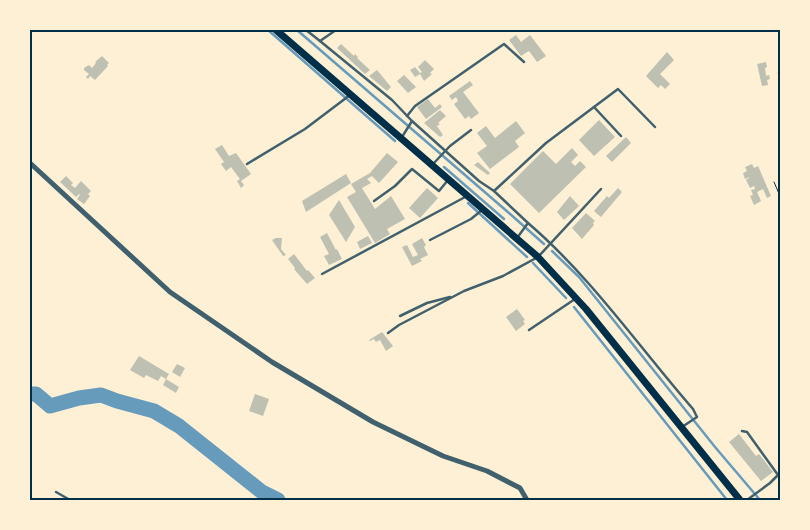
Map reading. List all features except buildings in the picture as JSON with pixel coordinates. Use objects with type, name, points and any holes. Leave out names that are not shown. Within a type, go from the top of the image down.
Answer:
[{"type":"main road","points":[[276,30],[538,257],[576,298],[740,500]]},
{"type":"street","points":[[30,163],[170,292],[272,362],[373,422],[443,456],[487,470],[520,488],[527,500]]},
{"type":"lane","points":[[306,30],[392,100],[445,151],[479,181],[494,191],[551,243],[596,293],[693,409],[697,417],[682,427]]},
{"type":"lane","points":[[320,41],[336,30]]},
{"type":"lane","points":[[408,116],[415,106],[504,44],[524,62]]},
{"type":"lane","points":[[494,191],[546,143],[618,89],[655,127]]},
{"type":"lane","points":[[247,164],[305,129],[351,94]]},
{"type":"lane","points":[[594,107],[621,136]]},
{"type":"lane","points":[[402,138],[412,121]]},
{"type":"lane","points":[[432,164],[471,130]]},
{"type":"lane","points":[[374,201],[395,186],[412,169],[439,191],[449,179]]},
{"type":"lane","points":[[388,333],[399,325],[454,297],[503,276],[538,257],[601,189]]},
{"type":"lane","points":[[322,274],[468,196]]},
{"type":"lane","points":[[430,240],[471,219],[484,209]]},
{"type":"lane","points":[[517,238],[528,223]]},
{"type":"lane","points":[[400,316],[427,303],[454,297]]},
{"type":"lane","points":[[528,330],[576,298]]},
{"type":"lane","points":[[742,431],[747,432],[778,475],[747,500]]},
{"type":"lane","points":[[56,492],[70,500]]},
{"type":"path","points":[[774,182],[780,196]]},
{"type":"waterway","points":[[268,30],[395,141]]},
{"type":"waterway","points":[[297,30],[544,244]]},
{"type":"waterway","points":[[444,167],[504,219]]},
{"type":"waterway","points":[[468,203],[527,257]]},
{"type":"waterway","points":[[552,251],[579,277],[715,447],[760,500]]},
{"type":"waterway","points":[[533,263],[566,298]]},
{"type":"waterway","points":[[574,307],[727,500]]},
{"type":"waterway","points":[[30,394],[36,394],[50,406],[79,398],[101,395],[154,411],[179,426],[262,492],[278,500]]}]
